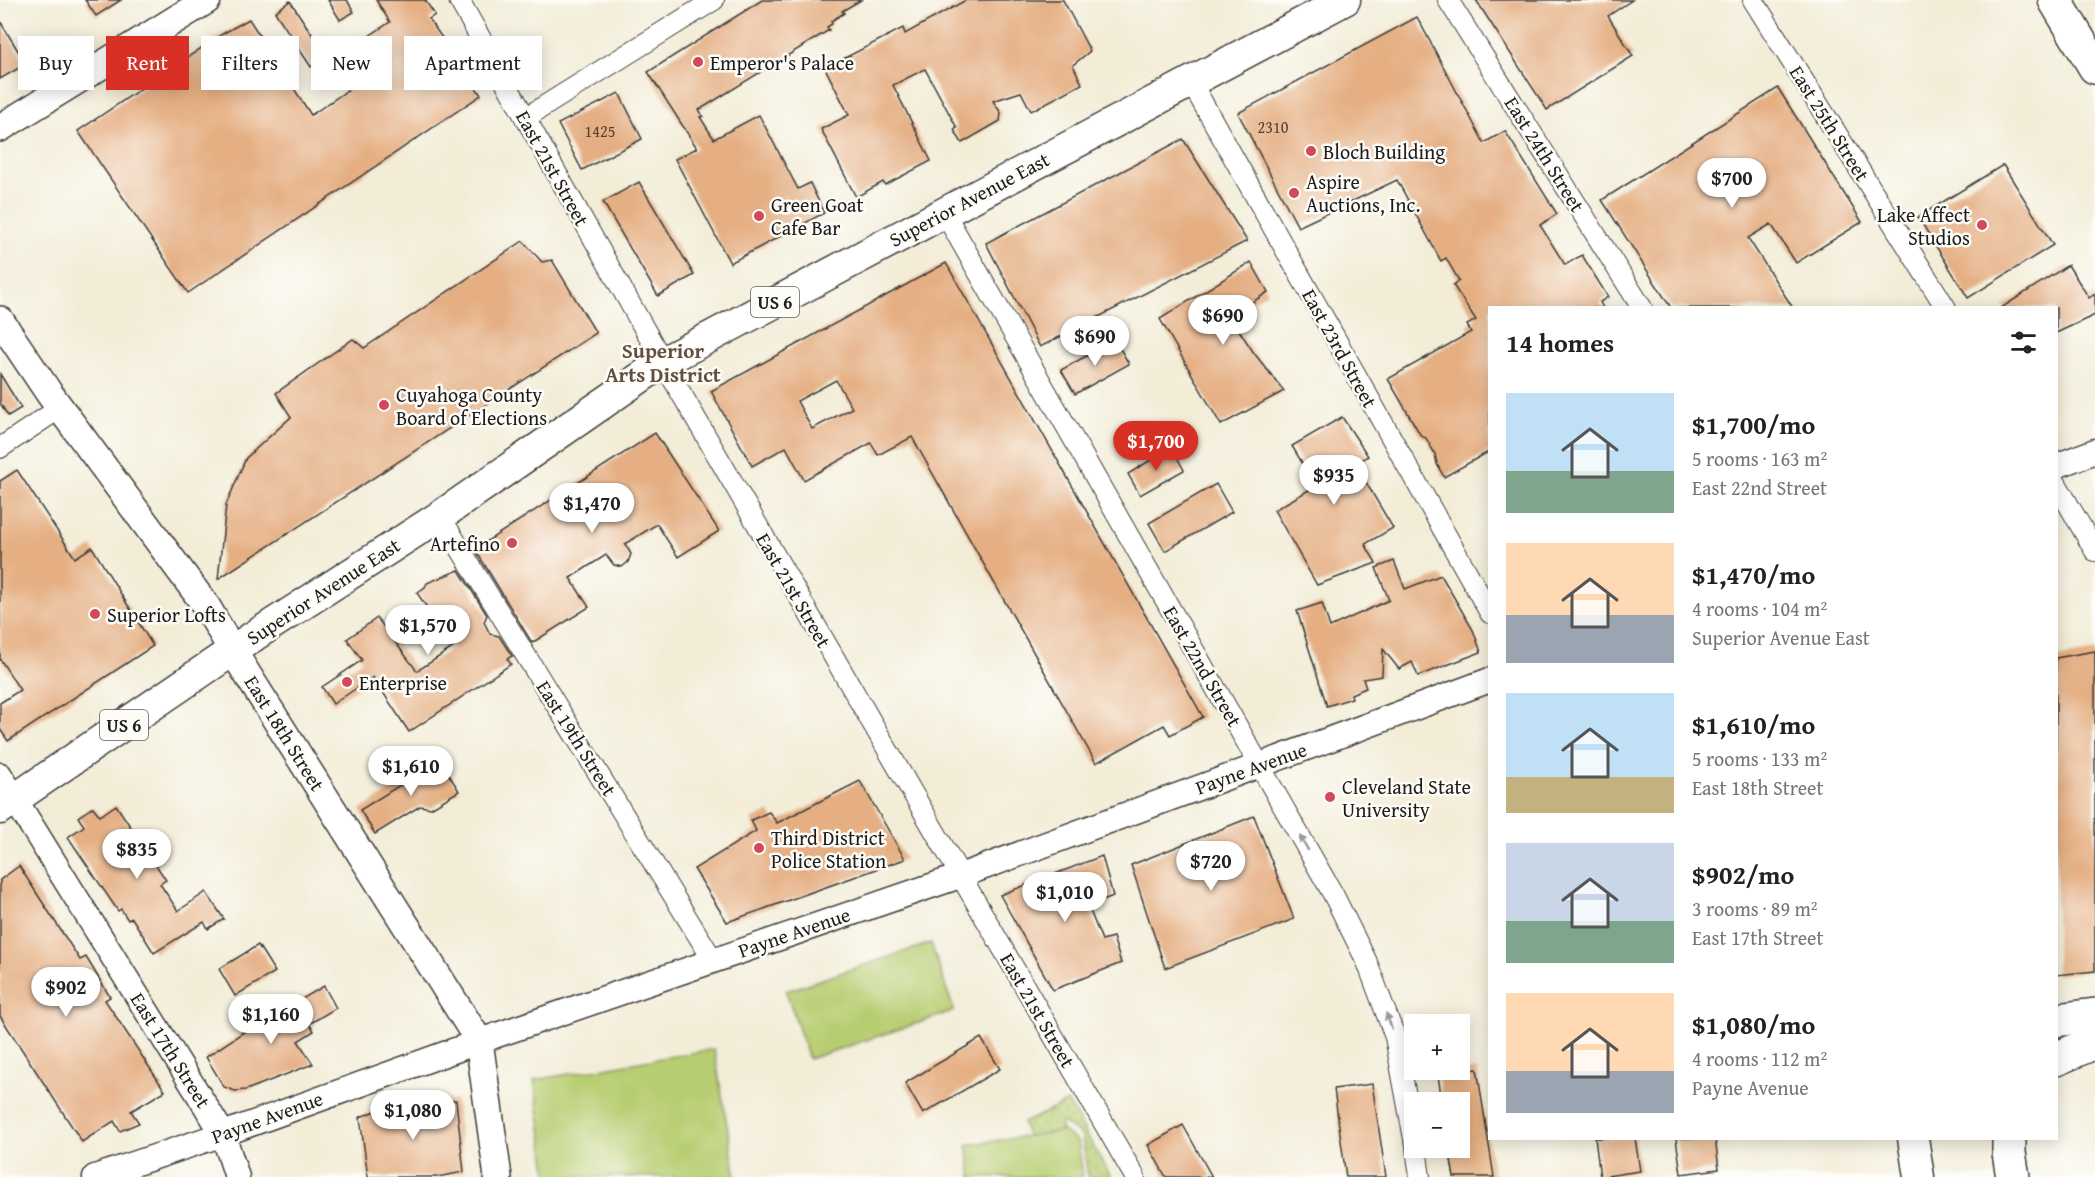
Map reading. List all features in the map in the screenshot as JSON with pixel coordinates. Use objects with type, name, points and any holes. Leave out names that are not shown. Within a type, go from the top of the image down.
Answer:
[{"type":"highway","points":[[2055,0],[2095,67]]},
{"type":"highway","points":[[2058,1020],[2095,1015]]},
{"type":"highway","points":[[2058,1045],[2095,1041]]},
{"type":"highway","points":[[2058,1058],[2095,1041]]},
{"type":"highway","points":[[2009,1140],[2013,1177]]},
{"type":"main road","points":[[0,128],[207,0]]},
{"type":"main road","name":"Superior Avenue East","points":[[5,795],[440,516],[663,362],[1345,0]]},
{"type":"main road","name":"East 18th Street","points":[[0,321],[60,408],[207,607],[479,1041],[498,1177]]},
{"type":"main road","points":[[1913,1140],[1919,1177]]},
{"type":"street","name":"East 21st Street","points":[[459,0],[663,362],[1134,1177]]},
{"type":"street","points":[[525,118],[714,0]]},
{"type":"street","name":"East 24th Street","points":[[1448,0],[1641,306]]},
{"type":"street","name":"East 25th Street","points":[[1753,0],[1945,306]]},
{"type":"street","name":"East 23rd Street","points":[[1191,82],[1488,609]]},
{"type":"street","name":"East 22nd Street","points":[[944,212],[1333,894],[1370,970],[1395,1037],[1405,1092]]},
{"type":"street","points":[[0,448],[60,408]]},
{"type":"street","points":[[2058,465],[2095,451]]},
{"type":"street","points":[[2058,486],[2095,551]]},
{"type":"street","name":"East 19th Street","points":[[440,516],[713,960]]},
{"type":"street","name":"Payne Avenue","points":[[95,1177],[223,1134],[479,1041],[960,876],[1488,681]]},
{"type":"street","name":"East 17th Street","points":[[5,795],[223,1134],[237,1177]]},
{"type":"street","points":[[1417,1158],[1420,1177]]},
{"type":"green space","points":[[931,943],[954,1011],[809,1059],[786,991]]},
{"type":"green space","points":[[714,1049],[736,1177],[548,1177],[534,1080]]},
{"type":"green space","points":[[1068,1102],[1111,1177],[1088,1177],[1082,1136],[1062,1122],[1060,1126],[1063,1131],[1027,1136],[1023,1123]]},
{"type":"green space","points":[[1063,1131],[1078,1142],[1083,1177],[972,1177],[967,1145]]},
{"type":"building","points":[[85,0],[121,0],[96,16]]},
{"type":"building","points":[[328,0],[347,0],[354,12],[340,20]]},
{"type":"building","points":[[376,0],[425,0],[435,15],[429,19],[441,36],[404,36],[404,90],[478,90],[481,95],[188,293],[78,131],[139,90],[189,90],[189,56],[201,48],[201,90],[295,90],[311,115],[348,90],[392,90],[392,36],[369,36],[390,22]]},
{"type":"building","points":[[762,0],[861,0],[842,11],[844,13],[831,21],[832,24],[827,27],[829,30],[699,110],[703,116],[700,117],[714,139],[759,115],[798,189],[810,183],[824,213],[730,263],[675,159],[697,148],[648,72]]},
{"type":"building","points":[[966,0],[1063,0],[1090,51],[1073,65],[1082,84],[1031,111],[1021,92],[993,101],[1001,113],[1000,121],[962,143],[954,130],[957,128],[925,69],[893,85],[931,161],[885,185],[883,182],[856,197],[821,129],[849,115],[825,68],[903,28],[905,34]]},
{"type":"building","points":[[1476,0],[1632,0],[1608,16],[1633,56],[1547,110]]},
{"type":"building","points":[[290,1],[313,36],[311,36],[311,67],[299,49],[299,36],[291,36],[275,12]]},
{"type":"building","points":[[1417,17],[1484,143],[1505,131],[1557,214],[1540,225],[1565,265],[1582,255],[1608,297],[1600,302],[1602,306],[1488,306],[1488,452],[1444,477],[1426,438],[1421,436],[1388,379],[1471,332],[1467,325],[1476,320],[1453,285],[1459,281],[1446,258],[1441,261],[1397,180],[1298,227],[1238,113]]},
{"type":"building","points":[[249,19],[260,36],[220,36],[224,33]]},
{"type":"building","points":[[0,21],[18,51],[18,69],[0,79]]},
{"type":"building","points":[[1778,88],[1862,222],[1796,263],[1771,224],[1748,238],[1792,306],[1670,306],[1602,200]]},
{"type":"building","points":[[619,93],[642,139],[582,170],[558,124]]},
{"type":"building","points":[[1183,139],[1247,241],[1040,347],[986,243]]},
{"type":"building","name":"Lake Affect Studios","points":[[2003,165],[2053,245],[1968,298],[1918,217]]},
{"type":"building","points":[[639,182],[694,275],[658,296],[603,202]]},
{"type":"building","name":"Cuyahoga County Board of Elections","points":[[523,241],[542,262],[552,260],[596,333],[218,579],[226,505],[246,458],[291,417],[276,393],[353,339],[364,348]]},
{"type":"building","points":[[1251,262],[1268,292],[1237,312],[1240,322],[1235,324],[1284,391],[1221,425],[1160,319]]},
{"type":"building","points":[[946,263],[1203,717],[1170,735],[1164,725],[1096,763],[912,437],[878,455],[871,443],[804,480],[786,447],[752,466],[711,391]],"holes":[[[836,380],[852,408],[812,429],[797,401]]]},
{"type":"building","points":[[2068,265],[2089,298],[2095,294],[2095,315],[2058,332],[2058,306],[2004,306]]},
{"type":"building","points":[[1115,340],[1129,364],[1075,394],[1061,370]]},
{"type":"building","points":[[0,374],[21,408],[8,416],[0,403]]},
{"type":"building","points":[[1342,417],[1368,456],[1355,464],[1393,528],[1365,544],[1376,563],[1317,585],[1274,510],[1316,486],[1292,446]]},
{"type":"building","points":[[655,433],[719,531],[678,557],[657,524],[625,544],[631,554],[628,562],[622,567],[614,565],[606,555],[570,578],[589,607],[532,643],[475,549]]},
{"type":"building","points":[[1173,450],[1184,470],[1140,495],[1128,474],[1159,455],[1160,457]]},
{"type":"building","points":[[17,470],[75,558],[92,547],[153,646],[8,741],[0,729],[0,703],[20,690],[0,659],[0,481]]},
{"type":"building","points":[[1216,484],[1232,512],[1165,551],[1149,523]]},
{"type":"building","points":[[1394,561],[1405,589],[1441,575],[1473,630],[1481,652],[1418,676],[1412,662],[1399,669],[1383,649],[1382,676],[1363,679],[1366,688],[1351,694],[1352,698],[1327,706],[1297,611],[1322,603],[1330,627],[1389,600],[1376,568]]},
{"type":"building","points":[[459,570],[487,615],[484,622],[490,634],[499,636],[512,656],[507,659],[511,664],[409,732],[373,677],[333,704],[322,687],[362,660],[347,639],[377,618],[417,671],[454,647],[417,593],[427,583]]},
{"type":"building","points":[[2095,651],[2095,971],[2058,975],[2058,658]]},
{"type":"building","points":[[440,760],[459,791],[431,808],[420,806],[375,834],[360,810]]},
{"type":"building","points":[[860,781],[905,859],[727,922],[694,869],[756,831],[751,820],[769,812],[777,823]]},
{"type":"building","points":[[116,805],[166,880],[160,884],[178,911],[206,892],[224,919],[208,929],[204,922],[154,953],[132,918],[128,920],[121,909],[118,911],[68,837],[84,826],[78,817],[93,807],[100,816]]},
{"type":"building","points":[[1254,816],[1294,919],[1165,968],[1131,865]]},
{"type":"building","points":[[1102,856],[1113,896],[1088,906],[1102,940],[1113,937],[1121,963],[1053,990],[1000,895]]},
{"type":"building","points":[[19,866],[80,960],[86,957],[110,997],[105,1000],[165,1091],[131,1111],[139,1123],[120,1131],[114,1121],[82,1142],[0,1016],[0,880]]},
{"type":"building","points":[[258,945],[275,972],[235,996],[219,969]]},
{"type":"building","points":[[324,986],[336,1008],[309,1024],[314,1031],[298,1041],[313,1064],[246,1090],[235,1091],[224,1087],[206,1057],[292,1000],[297,1002]]},
{"type":"building","points":[[981,1038],[1000,1069],[923,1114],[905,1083]]},
{"type":"building","points":[[1477,1069],[1494,1177],[1454,1177],[1451,1158],[1470,1158],[1470,1092],[1441,1092],[1439,1080],[1470,1080],[1470,1070]]},
{"type":"building","points":[[1372,1084],[1386,1177],[1346,1177],[1334,1089]]},
{"type":"building","points":[[456,1100],[464,1172],[437,1177],[368,1177],[360,1117],[381,1109]]},
{"type":"building","points":[[1183,1125],[1212,1177],[1166,1177],[1148,1145]]},
{"type":"building","points":[[1595,1140],[1635,1140],[1640,1171],[1600,1177]]},
{"type":"building","points":[[1676,1140],[1715,1140],[1719,1169],[1681,1174]]},
{"type":"place","name":"Emperor's Palace","points":[[698,62]]},
{"type":"place","name":"Bloch Building","points":[[1311,151]]},
{"type":"place","name":"Aspire Auctions, Inc.","points":[[1294,193]]},
{"type":"place","name":"Green Goat Cafe Bar","points":[[759,216]]},
{"type":"place","name":"Lake Affect Studios","points":[[1982,225]]},
{"type":"place","name":"Cuyahoga County Board of Elections","points":[[384,405]]},
{"type":"place","name":"Artefino","points":[[512,543]]},
{"type":"place","name":"Superior Lofts","points":[[95,614]]},
{"type":"place","name":"Enterprise","points":[[347,682]]},
{"type":"place","name":"Cleveland State University","points":[[1330,797]]},
{"type":"place","name":"Third District Police Station","points":[[759,848]]},
{"type":"district","name":"Superior Arts District","points":[[663,362]]}]
